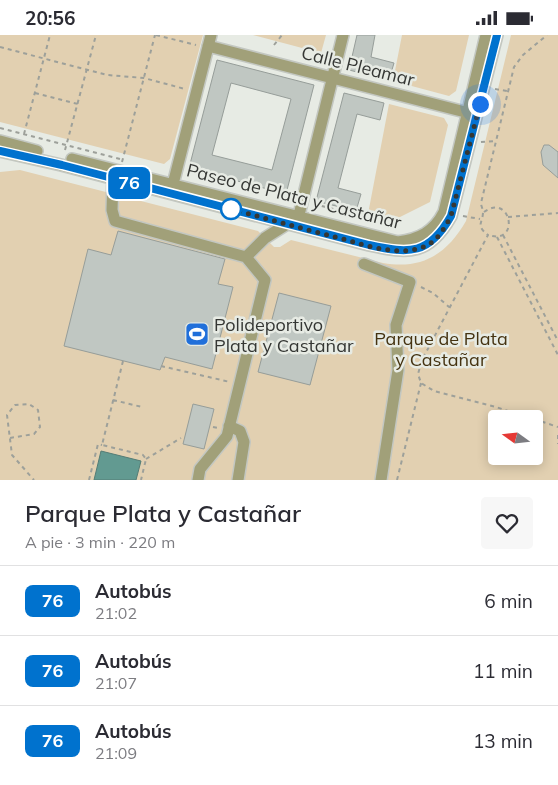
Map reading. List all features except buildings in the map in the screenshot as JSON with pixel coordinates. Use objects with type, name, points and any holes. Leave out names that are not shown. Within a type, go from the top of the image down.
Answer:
[{"type":"street","points":[[246,257],[265,238],[293,222],[343,35]]},
{"type":"street","name":"Paseo de Plata y Castañar","points":[[293,222],[398,242],[410,240],[430,232],[438,224],[444,213],[486,35]]},
{"type":"street","name":"Paseo de Plata y Castañar","points":[[2,145],[172,189],[396,251],[422,248],[434,241],[451,216],[497,35]]},
{"type":"street","name":"Calle Pleamar","points":[[207,43],[469,113]]},
{"type":"street","points":[[172,189],[207,43]]},
{"type":"street","name":"Paseo de Plata y Castañar","points":[[2,145],[21,146],[63,157],[116,175]]},
{"type":"street","points":[[116,175],[112,210],[115,221],[246,257],[265,280],[227,435],[200,469],[198,480]]},
{"type":"street","points":[[364,263],[410,282],[396,325],[398,371],[381,480]]},
{"type":"street","points":[[229,426],[240,431],[244,442],[238,480]]},
{"type":"path","points":[[21,146],[50,35]]},
{"type":"path","points":[[63,157],[96,35]]},
{"type":"path","points":[[116,175],[123,159],[156,35],[207,43]]},
{"type":"path","points":[[274,45],[282,35]]},
{"type":"path","points":[[483,213],[481,203],[514,67],[523,55],[547,35]]},
{"type":"path","points":[[0,47],[107,75],[144,78],[190,90]]},
{"type":"path","points":[[494,89],[507,91]]},
{"type":"path","points":[[35,93],[78,103]]},
{"type":"path","points":[[0,128],[130,162]]},
{"type":"path","points":[[481,142],[495,141]]},
{"type":"path","points":[[311,203],[376,220],[375,224]]},
{"type":"path","points":[[496,208],[504,211],[508,217],[509,226],[503,235],[498,237],[488,235],[481,227],[480,219],[488,209],[496,208]]},
{"type":"path","points":[[508,217],[558,213]]},
{"type":"path","points":[[463,216],[480,219]]},
{"type":"path","points":[[397,480],[421,383],[418,374],[422,360],[488,235]]},
{"type":"path","points":[[503,235],[558,341]]},
{"type":"path","points":[[498,237],[558,355]]},
{"type":"path","points":[[410,282],[433,293],[450,307]]},
{"type":"path","points":[[102,445],[123,361]]},
{"type":"path","points":[[161,365],[240,385]]},
{"type":"path","points":[[421,383],[434,391],[505,410]]},
{"type":"path","points":[[113,400],[142,407]]},
{"type":"path","points":[[10,438],[34,434],[40,427],[38,410],[29,404],[15,405],[7,415],[12,455],[34,480]]},
{"type":"path","points":[[543,422],[558,427]]},
{"type":"path","points":[[558,435],[558,444]]},
{"type":"path","points":[[141,480],[146,459],[182,438]]},
{"type":"path","points":[[89,480],[98,444],[143,455],[146,459]]},
{"type":"green space","points":[[0,35],[203,35],[170,159],[164,164],[0,122]]},
{"type":"green space","points":[[253,35],[326,35],[321,53]]},
{"type":"green space","points":[[402,35],[469,35],[456,91],[449,96],[393,81]]},
{"type":"green space","name":"Parque de Plata y Castañar","points":[[511,35],[558,35],[558,480],[0,480],[0,172],[20,170],[258,231],[274,247],[280,247],[291,240],[397,265],[410,264],[432,257],[442,251],[459,233],[466,221]]},
{"type":"green space","points":[[389,104],[444,118],[448,125],[430,202],[392,221],[368,214]]},
{"type":"water","points":[[101,451],[141,461],[136,480],[94,480]]},
{"type":"bus line","name":"76","points":[[0,151],[62,165],[369,245],[396,251],[410,251],[422,248],[434,241],[451,216],[497,35]]},
{"type":"place","name":"Polideportivo Plata y Castañar","points":[[197,334]]},
{"type":"route","points":[[231,209],[396,251],[410,251],[422,248],[434,241],[451,216],[480,104]]}]
